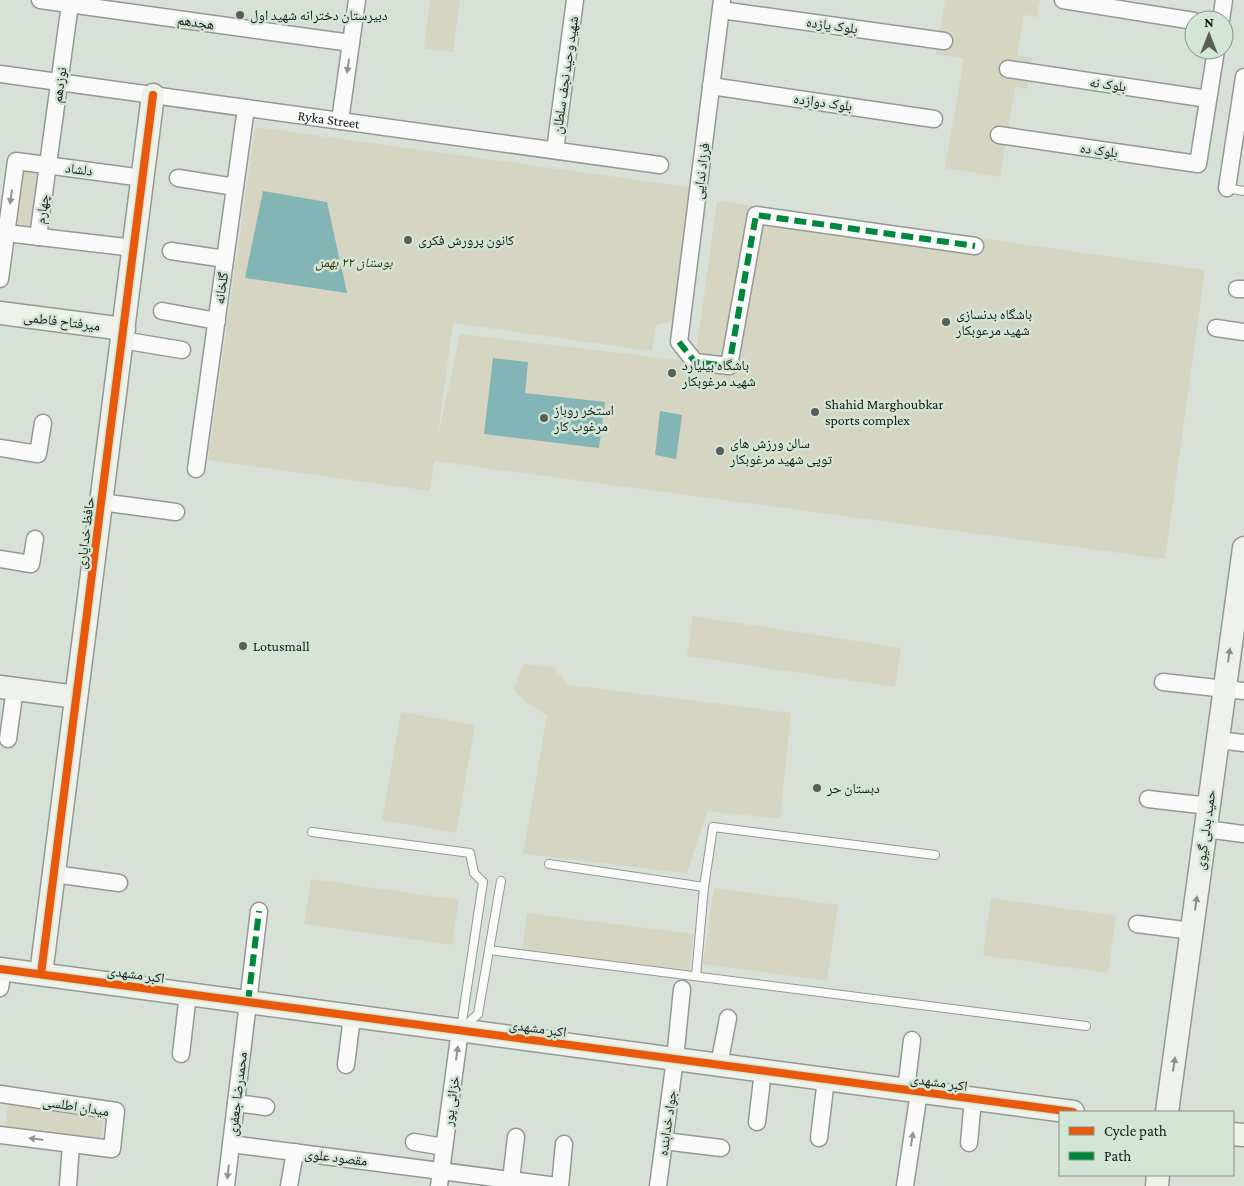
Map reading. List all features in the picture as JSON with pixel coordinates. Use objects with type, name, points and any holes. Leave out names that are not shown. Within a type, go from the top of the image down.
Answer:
[{"type":"street","name":"هجدهم","points":[[45,0],[351,43]]},
{"type":"street","points":[[340,121],[357,0]]},
{"type":"street","name":"شهید وحید نجف سلطان","points":[[555,150],[575,0]]},
{"type":"street","points":[[1062,0],[1184,19]]},
{"type":"street","name":"نوزدهم","points":[[48,165],[70,4]]},
{"type":"street","name":"بلوک یازده","points":[[721,5],[944,41]]},
{"type":"street","name":"فرزاد ندایی","points":[[721,5],[679,342],[695,362],[729,366],[756,215],[975,246]]},
{"type":"street","points":[[1208,99],[1214,60]]},
{"type":"street","name":"بلوک نه","points":[[1008,69],[1208,99]]},
{"type":"street","name":"Ryka Street","points":[[0,74],[660,165]]},
{"type":"street","points":[[1227,188],[1244,77]]},
{"type":"street","name":"بلوک دوازده","points":[[711,86],[934,119]]},
{"type":"street","name":"حافظ خدایاری","points":[[41,974],[153,96]]},
{"type":"street","name":"بلوک ده","points":[[999,135],[1198,164],[1208,99]]},
{"type":"street","name":"گلخانه","points":[[196,469],[246,108]]},
{"type":"street","name":"دلشاد","points":[[6,234],[16,161],[143,178]]},
{"type":"street","name":"چهارم","points":[[6,234],[38,237],[48,165]]},
{"type":"street","points":[[178,178],[235,187]]},
{"type":"street","points":[[0,279],[6,234]]},
{"type":"street","points":[[38,237],[134,248]]},
{"type":"street","points":[[171,251],[225,259]]},
{"type":"street","points":[[162,311],[217,320]]},
{"type":"street","name":"میرفتاح فاطمی","points":[[0,313],[123,334]]},
{"type":"street","points":[[1216,328],[1244,332]]},
{"type":"street","points":[[123,334],[182,350]]},
{"type":"street","points":[[0,448],[38,454],[43,423]]},
{"type":"street","points":[[101,502],[176,512]]},
{"type":"street","points":[[0,559],[31,564],[35,539]]},
{"type":"street","name":"حمید بدلی گیوی","points":[[1167,1111],[1218,740],[1234,690],[1244,548]]},
{"type":"street","points":[[1163,682],[1234,690]]},
{"type":"street","points":[[8,739],[7,688],[76,698]]},
{"type":"street","points":[[1218,740],[1244,743]]},
{"type":"street","points":[[1148,799],[1209,806]]},
{"type":"street","points":[[1206,829],[1244,834]]},
{"type":"street","points":[[54,874],[119,883]]},
{"type":"street","name":"محمدرضا جعفری","points":[[226,1186],[258,911]]},
{"type":"street","points":[[1137,924],[1192,930]]},
{"type":"street","name":"اکبر مشهدی","points":[[1,975],[41,974],[1064,1111]]},
{"type":"street","name":"جواد خدابنده","points":[[658,1186],[675,1059],[682,989]]},
{"type":"street","points":[[181,1054],[188,994]]},
{"type":"street","points":[[346,1065],[352,1016]]},
{"type":"street","points":[[720,1065],[728,1018]]},
{"type":"street","name":"خزائی پور","points":[[440,1178],[460,1030]]},
{"type":"street","points":[[905,1186],[913,1091],[912,1040]]},
{"type":"street","points":[[757,1122],[763,1071]]},
{"type":"street","points":[[819,1138],[826,1079]]},
{"type":"street","name":"میدان اطلسی","points":[[0,1094],[116,1111],[112,1149],[71,1144]]},
{"type":"street","points":[[969,1143],[973,1099]]},
{"type":"street","points":[[236,1103],[266,1107]]},
{"type":"street","points":[[0,1135],[71,1144],[68,1186]]},
{"type":"street","points":[[507,1182],[516,1137]]},
{"type":"street","points":[[664,1141],[721,1148]]},
{"type":"street","points":[[414,1142],[444,1147]]},
{"type":"street","name":"مقصود علوی","points":[[231,1144],[295,1152],[440,1178],[556,1186]]},
{"type":"street","points":[[560,1186],[564,1144]]},
{"type":"street","points":[[289,1186],[295,1152]]},
{"type":"lane","points":[[1227,188],[1244,191]]},
{"type":"lane","points":[[696,976],[704,887],[712,827],[935,855]]},
{"type":"lane","points":[[312,832],[470,853],[474,873],[483,882],[460,1030]]},
{"type":"lane","points":[[549,864],[704,887]]},
{"type":"lane","points":[[460,1030],[478,1014],[501,881]]},
{"type":"lane","points":[[489,950],[1086,1026]]},
{"type":"green space","points":[[430,0],[460,0],[453,52],[424,49]]},
{"type":"green space","points":[[945,0],[1040,0],[1037,17],[1024,15],[1017,55],[1032,58],[1027,89],[1015,88],[1000,177],[945,168],[964,59],[936,54]]},
{"type":"green space","name":"Shahid Marghoubkar sports complex","points":[[255,127],[695,188],[677,320],[656,325],[652,351],[453,323],[437,440],[460,334],[695,362],[717,201],[1205,270],[1165,559],[434,461],[430,491],[208,460]]},
{"type":"green space","points":[[18,166],[42,169],[34,230],[9,226]]},
{"type":"green space","points":[[693,616],[901,648],[895,687],[687,656]]},
{"type":"green space","points":[[523,664],[554,668],[569,685],[791,713],[780,819],[707,811],[687,873],[523,854],[547,715],[527,703],[514,690]]},
{"type":"green space","points":[[401,712],[475,725],[456,833],[382,820]]},
{"type":"green space","points":[[311,879],[459,900],[452,945],[304,924]]},
{"type":"green space","points":[[714,888],[838,905],[827,981],[703,964]]},
{"type":"green space","points":[[991,898],[1116,916],[1108,973],[983,955]]},
{"type":"green space","points":[[527,913],[694,934],[689,972],[522,951]]},
{"type":"green space","points":[[8,1104],[104,1117],[101,1140],[5,1127]]},
{"type":"water","points":[[263,191],[327,202],[347,293],[245,278]]},
{"type":"water","name":"استخر روباز مرغوب کار","points":[[493,358],[528,362],[525,393],[605,402],[599,448],[484,434]]},
{"type":"water","points":[[660,411],[682,415],[676,459],[655,455]]},
{"type":"marked path","points":[[679,342],[695,362],[729,366],[756,215],[975,246]]},
{"type":"marked path","points":[[248,1002],[259,911]]},
{"type":"cycle path","points":[[41,974],[153,95]]},
{"type":"cycle path","points":[[0,969],[1065,1111]]},
{"type":"place","name":"دبيرستان دخترانه شهید اول","points":[[240,15]]},
{"type":"place","name":"کانون پرورش فکری","points":[[408,240]]},
{"type":"place","name":"باشگاه بدنسازی شهید مرعوبکار","points":[[946,322]]},
{"type":"place","name":"باشگاه بیلیارد شهید مرغوبکار","points":[[672,373]]},
{"type":"place","name":"Shahid Marghoubkar sports complex","points":[[815,412]]},
{"type":"place","name":"استخر روباز مرغوب کار","points":[[544,418]]},
{"type":"place","name":"سالن ورزش های توپی شهید مرغوبکار","points":[[720,451]]},
{"type":"place","name":"Lotusmall","points":[[243,646]]},
{"type":"place","name":"دبستان حر","points":[[817,788]]},
{"type":"park label","name":"بوستان ۲۲ بهمن","points":[[354,262]]}]
